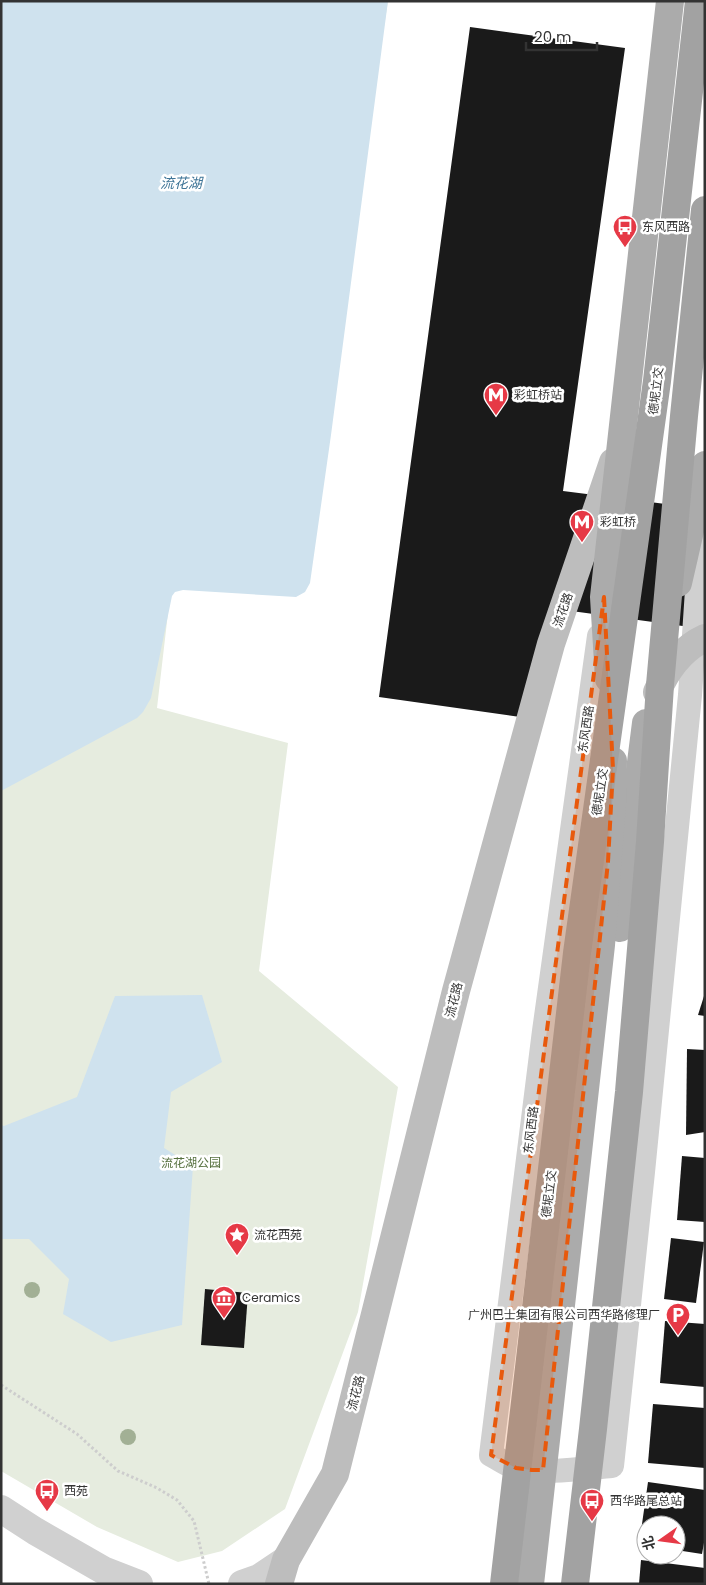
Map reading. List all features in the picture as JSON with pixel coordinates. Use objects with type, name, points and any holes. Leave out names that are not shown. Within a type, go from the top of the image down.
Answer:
[{"type":"highway","name":"德坭立交","points":[[504,1584],[577,953],[658,381],[699,1]]},
{"type":"highway","points":[[575,1584],[629,1092],[649,852],[660,685],[705,210]]},
{"type":"main road","name":"东风西路","points":[[604,597],[670,1]]},
{"type":"main road","name":"流花路","points":[[283,1572],[335,1474],[456,991],[546,663],[622,436]]},
{"type":"main road","points":[[548,1584],[609,946],[647,716],[705,465]]},
{"type":"main road","points":[[604,597],[613,769],[609,946]]},
{"type":"main road","points":[[647,716],[664,675],[673,662],[700,640]]},
{"type":"main road","name":"德坭立交","points":[[530,1584],[609,946]]},
{"type":"street","points":[[700,640],[705,474]]},
{"type":"street","name":"东风西路","points":[[604,597],[543,1041],[491,1455],[516,1468],[553,1470],[612,1466],[700,640]]},
{"type":"street","points":[[1,1509],[103,1570],[139,1584]]},
{"type":"street","name":"流花路","points":[[242,1584],[283,1572]]},
{"type":"path","points":[[1,1385],[77,1434],[118,1471],[156,1488],[177,1500],[194,1521],[209,1584]]},
{"type":"highlighted area","points":[[604,597],[613,769],[608,862],[543,1470],[532,1470],[516,1468],[491,1455]]},
{"type":"green space","name":"流花湖公园","points":[[1,1],[388,1],[300,563],[174,561],[157,708],[288,743],[259,971],[398,1087],[358,1312],[285,1509],[222,1551],[178,1562],[97,1527],[1,1471]]},
{"type":"water","name":"流花湖","points":[[1,1],[388,1],[310,583],[305,592],[296,597],[183,590],[175,592],[172,596],[151,698],[143,712],[137,718],[1,791]]},
{"type":"water","points":[[202,995],[222,1062],[171,1092],[164,1148],[193,1166],[182,1325],[111,1342],[63,1314],[69,1279],[29,1239],[1,1239],[1,1125],[4,1126],[77,1097],[115,996]]},
{"type":"building","name":"彩虹桥站","points":[[470,27],[625,48],[563,491],[705,509],[705,629],[549,608],[534,719],[379,697]]},
{"type":"building","points":[[705,996],[705,1016],[698,1015]]},
{"type":"building","points":[[687,1049],[705,1050],[705,1132],[686,1135]]},
{"type":"building","points":[[682,1156],[705,1158],[705,1222],[677,1220]]},
{"type":"building","points":[[671,1238],[704,1242],[696,1303],[664,1299]]},
{"type":"building","name":"Ceramics","points":[[205,1289],[248,1293],[244,1348],[201,1345]]},
{"type":"building","points":[[665,1321],[705,1324],[705,1387],[660,1383]]},
{"type":"building","points":[[653,1404],[705,1408],[705,1468],[648,1463]]},
{"type":"building","points":[[648,1482],[705,1490],[705,1537],[702,1554],[686,1552],[686,1515],[643,1515]]},
{"type":"building","points":[[641,1565],[681,1565],[705,1568],[705,1584],[639,1584]]},
{"type":"place","name":"东风西路","points":[[625,248]]},
{"type":"place","name":"彩虹桥站","points":[[496,416]]},
{"type":"place","name":"彩虹桥","points":[[582,543]]},
{"type":"place","name":"流花西苑","points":[[237,1256]]},
{"type":"place","name":"Ceramics","points":[[224,1319]]},
{"type":"place","name":"广州巴士集团有限公司西华路修理厂","points":[[678,1336]]},
{"type":"place","name":"西苑","points":[[47,1512]]},
{"type":"place","name":"西华路尾总站","points":[[592,1522]]}]
